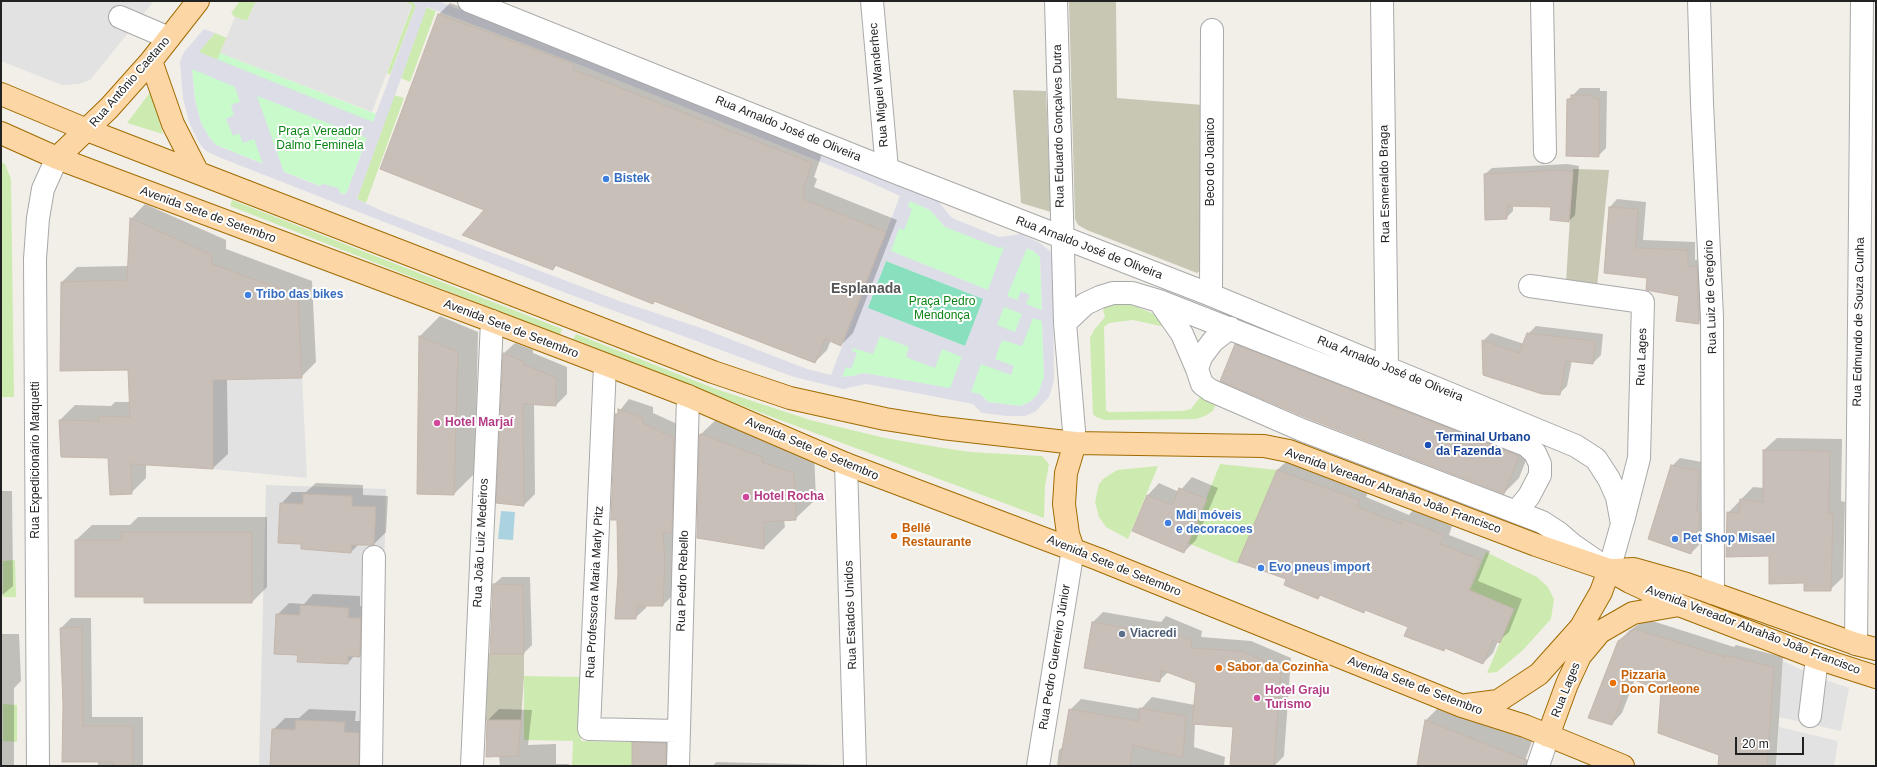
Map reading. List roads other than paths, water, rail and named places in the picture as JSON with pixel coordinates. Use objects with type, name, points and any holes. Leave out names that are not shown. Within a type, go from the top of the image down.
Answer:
[{"type":"main road","name":"Rua Antônio Caetano","points":[[57,158],[87,130],[151,61],[198,1]]},
{"type":"main road","points":[[151,61],[164,102],[173,124],[197,171]]},
{"type":"main road","points":[[1,94],[87,130],[197,171],[713,372],[790,398],[885,419],[942,428],[1075,443],[1066,473],[1064,504],[1068,534],[1073,549]]},
{"type":"main road","name":"Avenida Sete de Setembro","points":[[1,133],[57,158],[492,320],[688,396],[846,464],[1073,549],[1462,706],[1525,726],[1623,766]]},
{"type":"main road","name":"Avenida Vereador Abrahão João Francisco","points":[[1075,443],[1264,446],[1289,450],[1536,545],[1609,570],[1630,582],[1679,604],[1850,670],[1876,677]]},
{"type":"main road","name":"Avenida Vereador Abrahão João Francisco","points":[[1609,570],[1634,568],[1713,593],[1866,647]]},
{"type":"main road","name":"Rua Lages","points":[[1462,706],[1498,701],[1539,674],[1581,627],[1601,592],[1609,570]]},
{"type":"main road","name":"Rua Lages","points":[[1548,736],[1567,684],[1580,656],[1600,632],[1633,613],[1679,604]]},
{"type":"main road","points":[[1850,670],[1866,647]]},
{"type":"street","name":"Rua Arnaldo José de Oliveira","points":[[469,1],[887,169],[1211,295],[1576,446],[1596,459],[1609,479],[1617,497],[1622,524],[1609,570]]},
{"type":"street","name":"Rua Miguel Wanderhec","points":[[872,1],[887,169]]},
{"type":"street","name":"Rua Eduardo Gonçalves Dutra","points":[[1056,1],[1065,323],[1075,443]]},
{"type":"street","name":"Rua Esmeraldo Braga","points":[[1382,1],[1387,367]]},
{"type":"street","points":[[1542,1],[1545,152]]},
{"type":"street","name":"Rua Luiz de Gregório","points":[[1699,1],[1712,317],[1713,593]]},
{"type":"street","name":"Rua Edmundo de Souza Cunha","points":[[1862,1],[1866,647]]},
{"type":"street","points":[[120,16],[169,38]]},
{"type":"street","name":"Beco do Joanico","points":[[1211,295],[1212,30]]},
{"type":"street","name":"Rua Expedicionário Marquetti","points":[[38,766],[35,259],[38,218],[43,189],[57,158]]},
{"type":"street","name":"Rua Lages","points":[[1530,286],[1643,302],[1639,458],[1622,524]]},
{"type":"street","points":[[1065,323],[1085,304],[1113,293],[1132,293],[1159,301],[1230,328],[1526,445],[1535,453],[1540,464],[1540,475],[1530,496],[1516,512]]},
{"type":"street","points":[[1159,301],[1182,334],[1198,369],[1202,384],[1210,390],[1302,430],[1542,522],[1560,533],[1573,545],[1609,570]]},
{"type":"street","name":"Rua João Luiz Medeiros","points":[[472,766],[492,320]]},
{"type":"street","points":[[1198,369],[1201,358],[1213,341],[1230,328]]},
{"type":"street","name":"Rua Professora Maria Marly Pitz","points":[[605,365],[589,729],[678,731]]},
{"type":"street","name":"Rua Pedro Rebello","points":[[678,766],[688,396]]},
{"type":"street","name":"Rua Estados Unidos","points":[[846,464],[855,766]]},
{"type":"street","name":"Rua Pedro Guerreiro Júnior","points":[[1038,766],[1073,549]]},
{"type":"street","points":[[371,766],[374,557]]},
{"type":"street","points":[[1810,716],[1818,658]]},
{"type":"street","name":"Rua Lages","points":[[1538,766],[1548,736]]},
{"type":"water","points":[[501,511],[515,512],[513,540],[498,539]]},
{"type":"place","name":"Bistek","points":[[606,179]]},
{"type":"place","name":"Tribo das bikes","points":[[248,295]]},
{"type":"place","name":"Hotel Marjaí","points":[[437,423]]},
{"type":"place","name":"Terminal Urbano da Fazenda","points":[[1428,445]]},
{"type":"place","name":"Hotel Rocha","points":[[746,497]]},
{"type":"place","name":"Mdi móveis e decoracoes","points":[[1168,523]]},
{"type":"place","name":"Bellé Restaurante","points":[[894,536]]},
{"type":"place","name":"Pet Shop Misael","points":[[1675,539]]},
{"type":"place","name":"Evo pneus import","points":[[1261,568]]},
{"type":"place","name":"Viacredi","points":[[1122,634]]},
{"type":"place","name":"Sabor da Cozinha","points":[[1219,668]]},
{"type":"place","name":"Pizzaria Don Corleone","points":[[1613,683]]},
{"type":"place","name":"Hotel Graju Turismo","points":[[1257,698]]},
{"type":"district","name":"Esplanada","points":[[866,289]]},
{"type":"park label","name":"Praça Vereador Dalmo Feminela","points":[[320,139]]},
{"type":"park label","name":"Praça Pedro Mendonça","points":[[942,309]]}]
